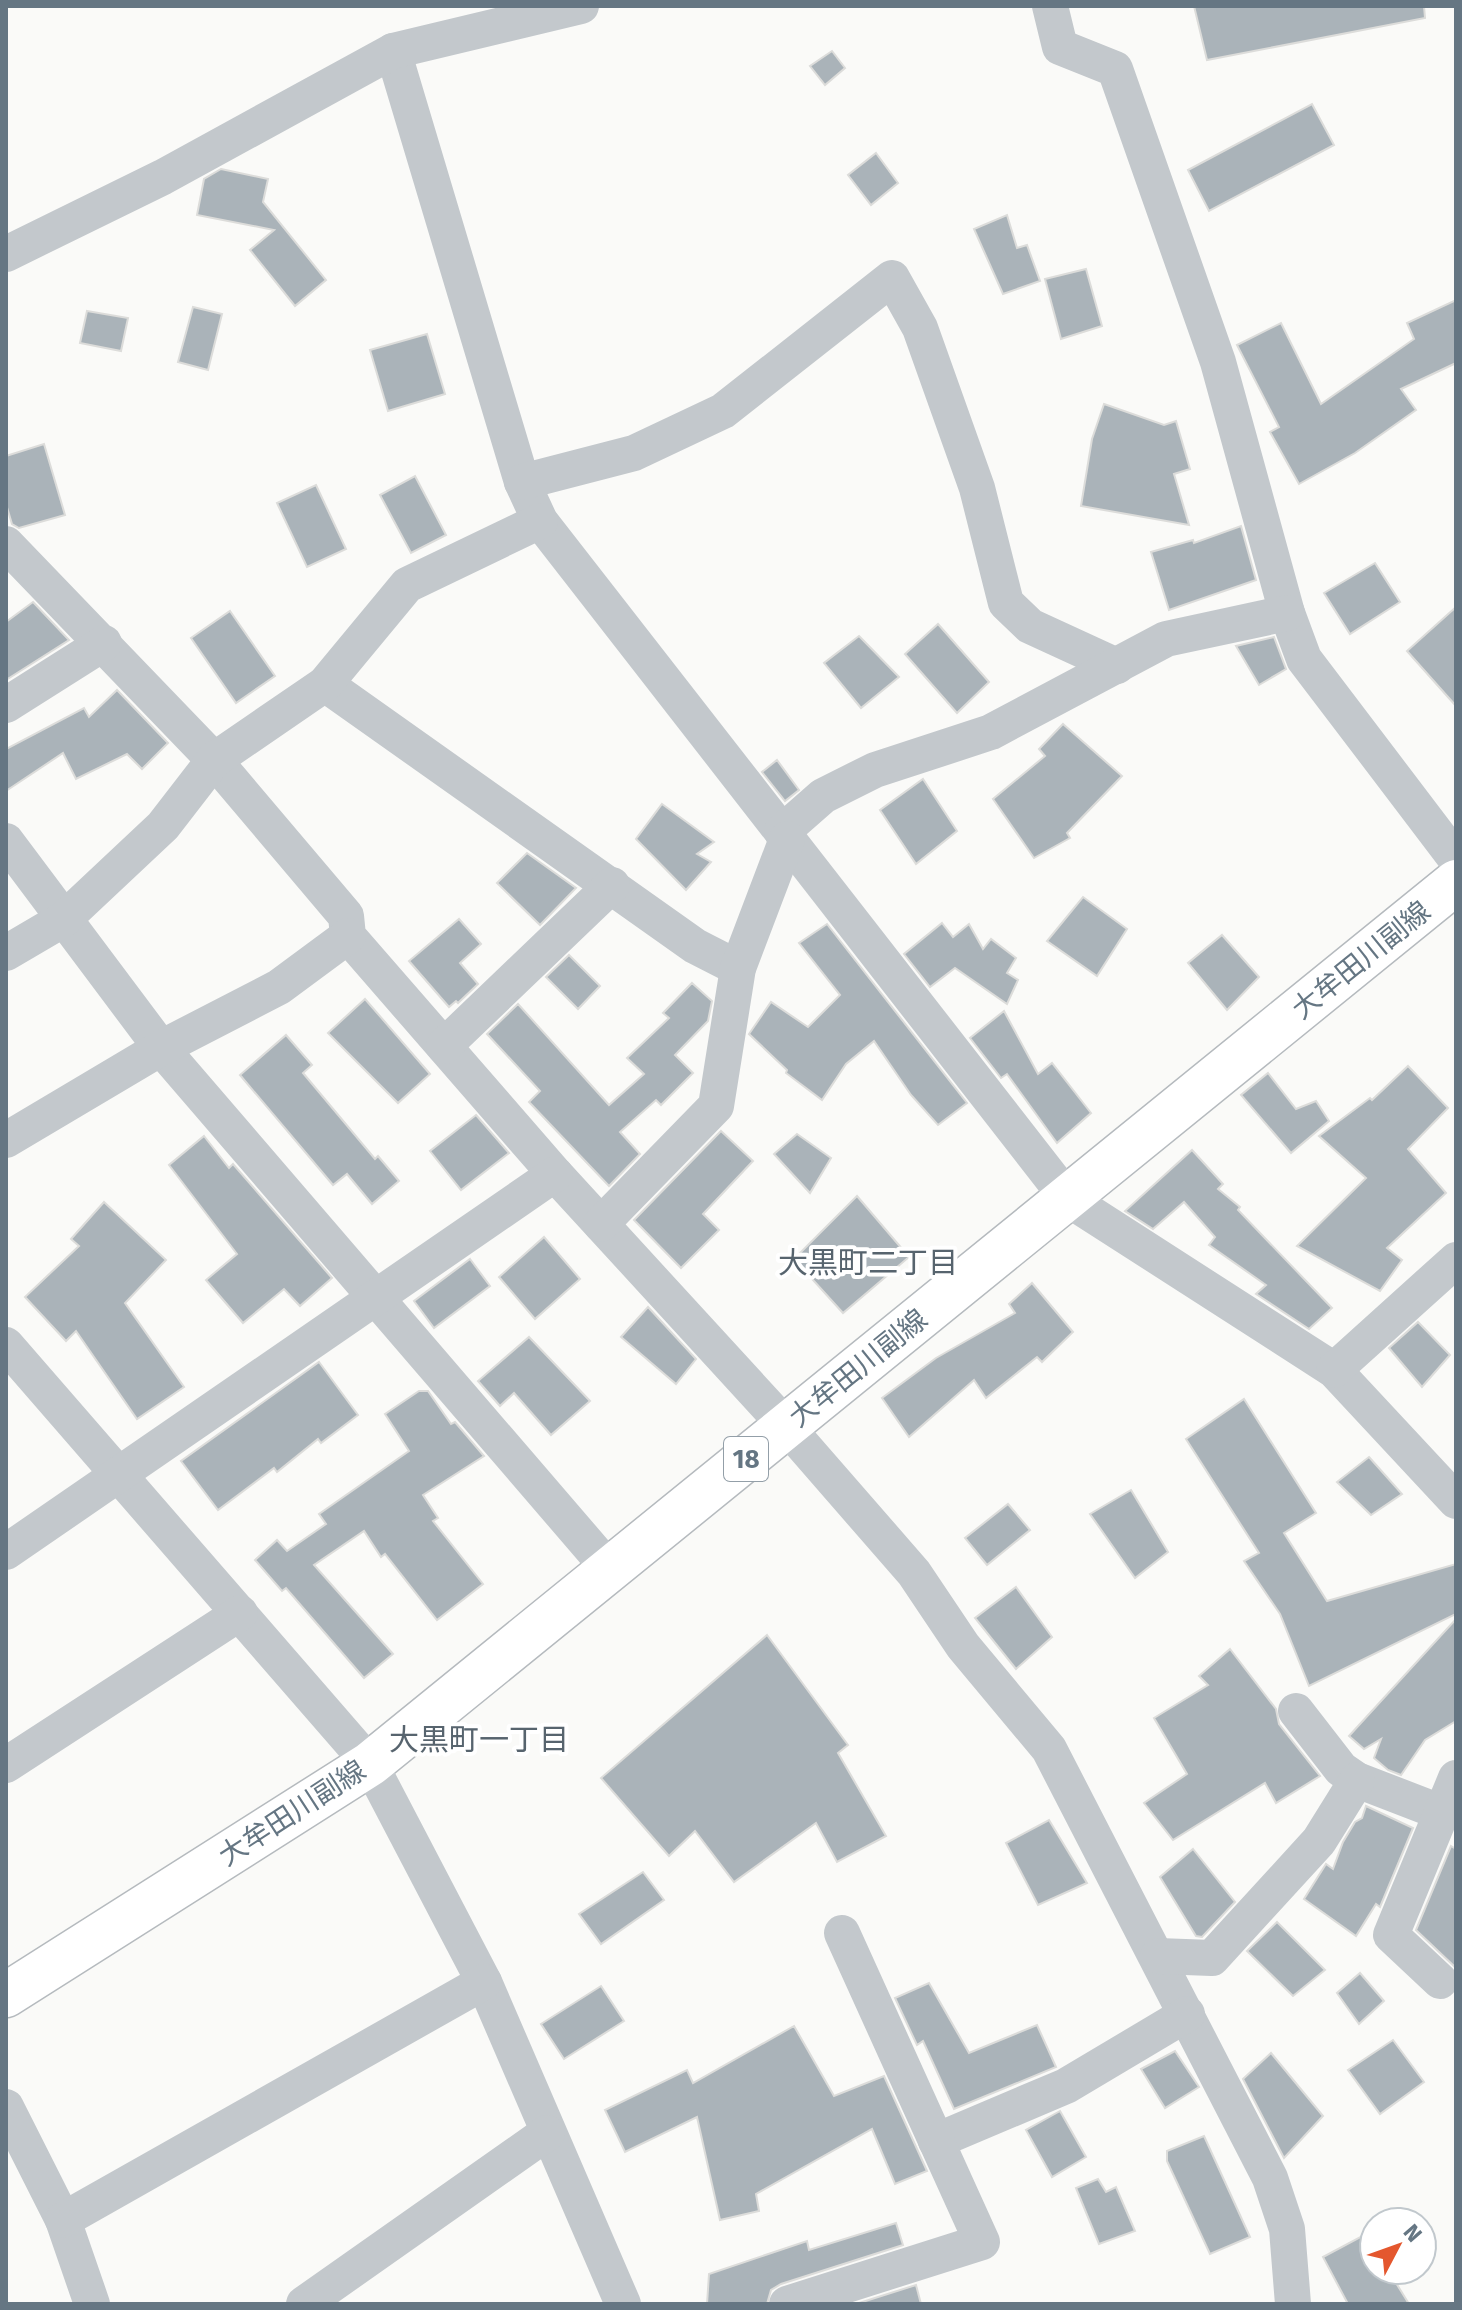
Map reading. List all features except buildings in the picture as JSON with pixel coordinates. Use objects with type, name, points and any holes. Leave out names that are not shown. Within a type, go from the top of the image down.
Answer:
[{"type":"main road","name":"大牟田川副線","points":[[6,1995],[370,1764],[1456,882]]},
{"type":"street","points":[[6,254],[163,177],[393,51],[581,6]]},
{"type":"street","points":[[1050,6],[1060,47],[1115,69],[1218,362],[1287,613],[1304,659],[1456,859]]},
{"type":"street","points":[[393,51],[522,482],[540,521],[1068,1199],[1334,1370],[1456,1501]]},
{"type":"street","points":[[522,482],[634,453],[723,411],[892,278],[920,328],[936,371],[977,488],[1006,603],[1030,626],[1117,666]]},
{"type":"street","points":[[6,953],[64,919],[163,826],[214,760],[325,684],[407,585],[540,521]]},
{"type":"street","points":[[6,544],[214,760],[346,916],[348,936],[555,1174],[786,1426],[914,1573],[963,1646],[1049,1749],[1270,2178],[1287,2229],[1293,2304]]},
{"type":"street","points":[[601,1224],[716,1106],[738,968],[784,836],[823,796],[875,770],[991,732],[1166,639],[1287,613]]},
{"type":"street","points":[[6,705],[104,643]]},
{"type":"street","points":[[325,684],[695,946],[738,968]]},
{"type":"street","points":[[6,841],[161,1048],[610,1570]]},
{"type":"street","points":[[444,1046],[612,885]]},
{"type":"street","points":[[6,1140],[161,1048],[279,987],[348,936]]},
{"type":"street","points":[[6,1552],[555,1174]]},
{"type":"street","points":[[1334,1370],[1456,1260]]},
{"type":"street","points":[[7,1348],[370,1764],[484,1982],[623,2304]]},
{"type":"street","points":[[6,1765],[240,1613]]},
{"type":"street","points":[[1296,1711],[1341,1769],[1357,1780],[1440,1812]]},
{"type":"street","points":[[1440,1981],[1391,1935],[1456,1778]]},
{"type":"street","points":[[1158,1956],[1212,1958],[1319,1841],[1357,1780]]},
{"type":"street","points":[[787,2304],[982,2242],[842,1933]]},
{"type":"street","points":[[63,2220],[484,1982]]},
{"type":"street","points":[[936,2141],[1066,2086],[1187,2014]]},
{"type":"street","points":[[6,2107],[63,2220],[92,2304]]},
{"type":"street","points":[[304,2304],[547,2133]]},
{"type":"district","name":"大黒町二丁目","points":[[868,1263]]},
{"type":"district","name":"大黒町一丁目","points":[[479,1740]]}]
